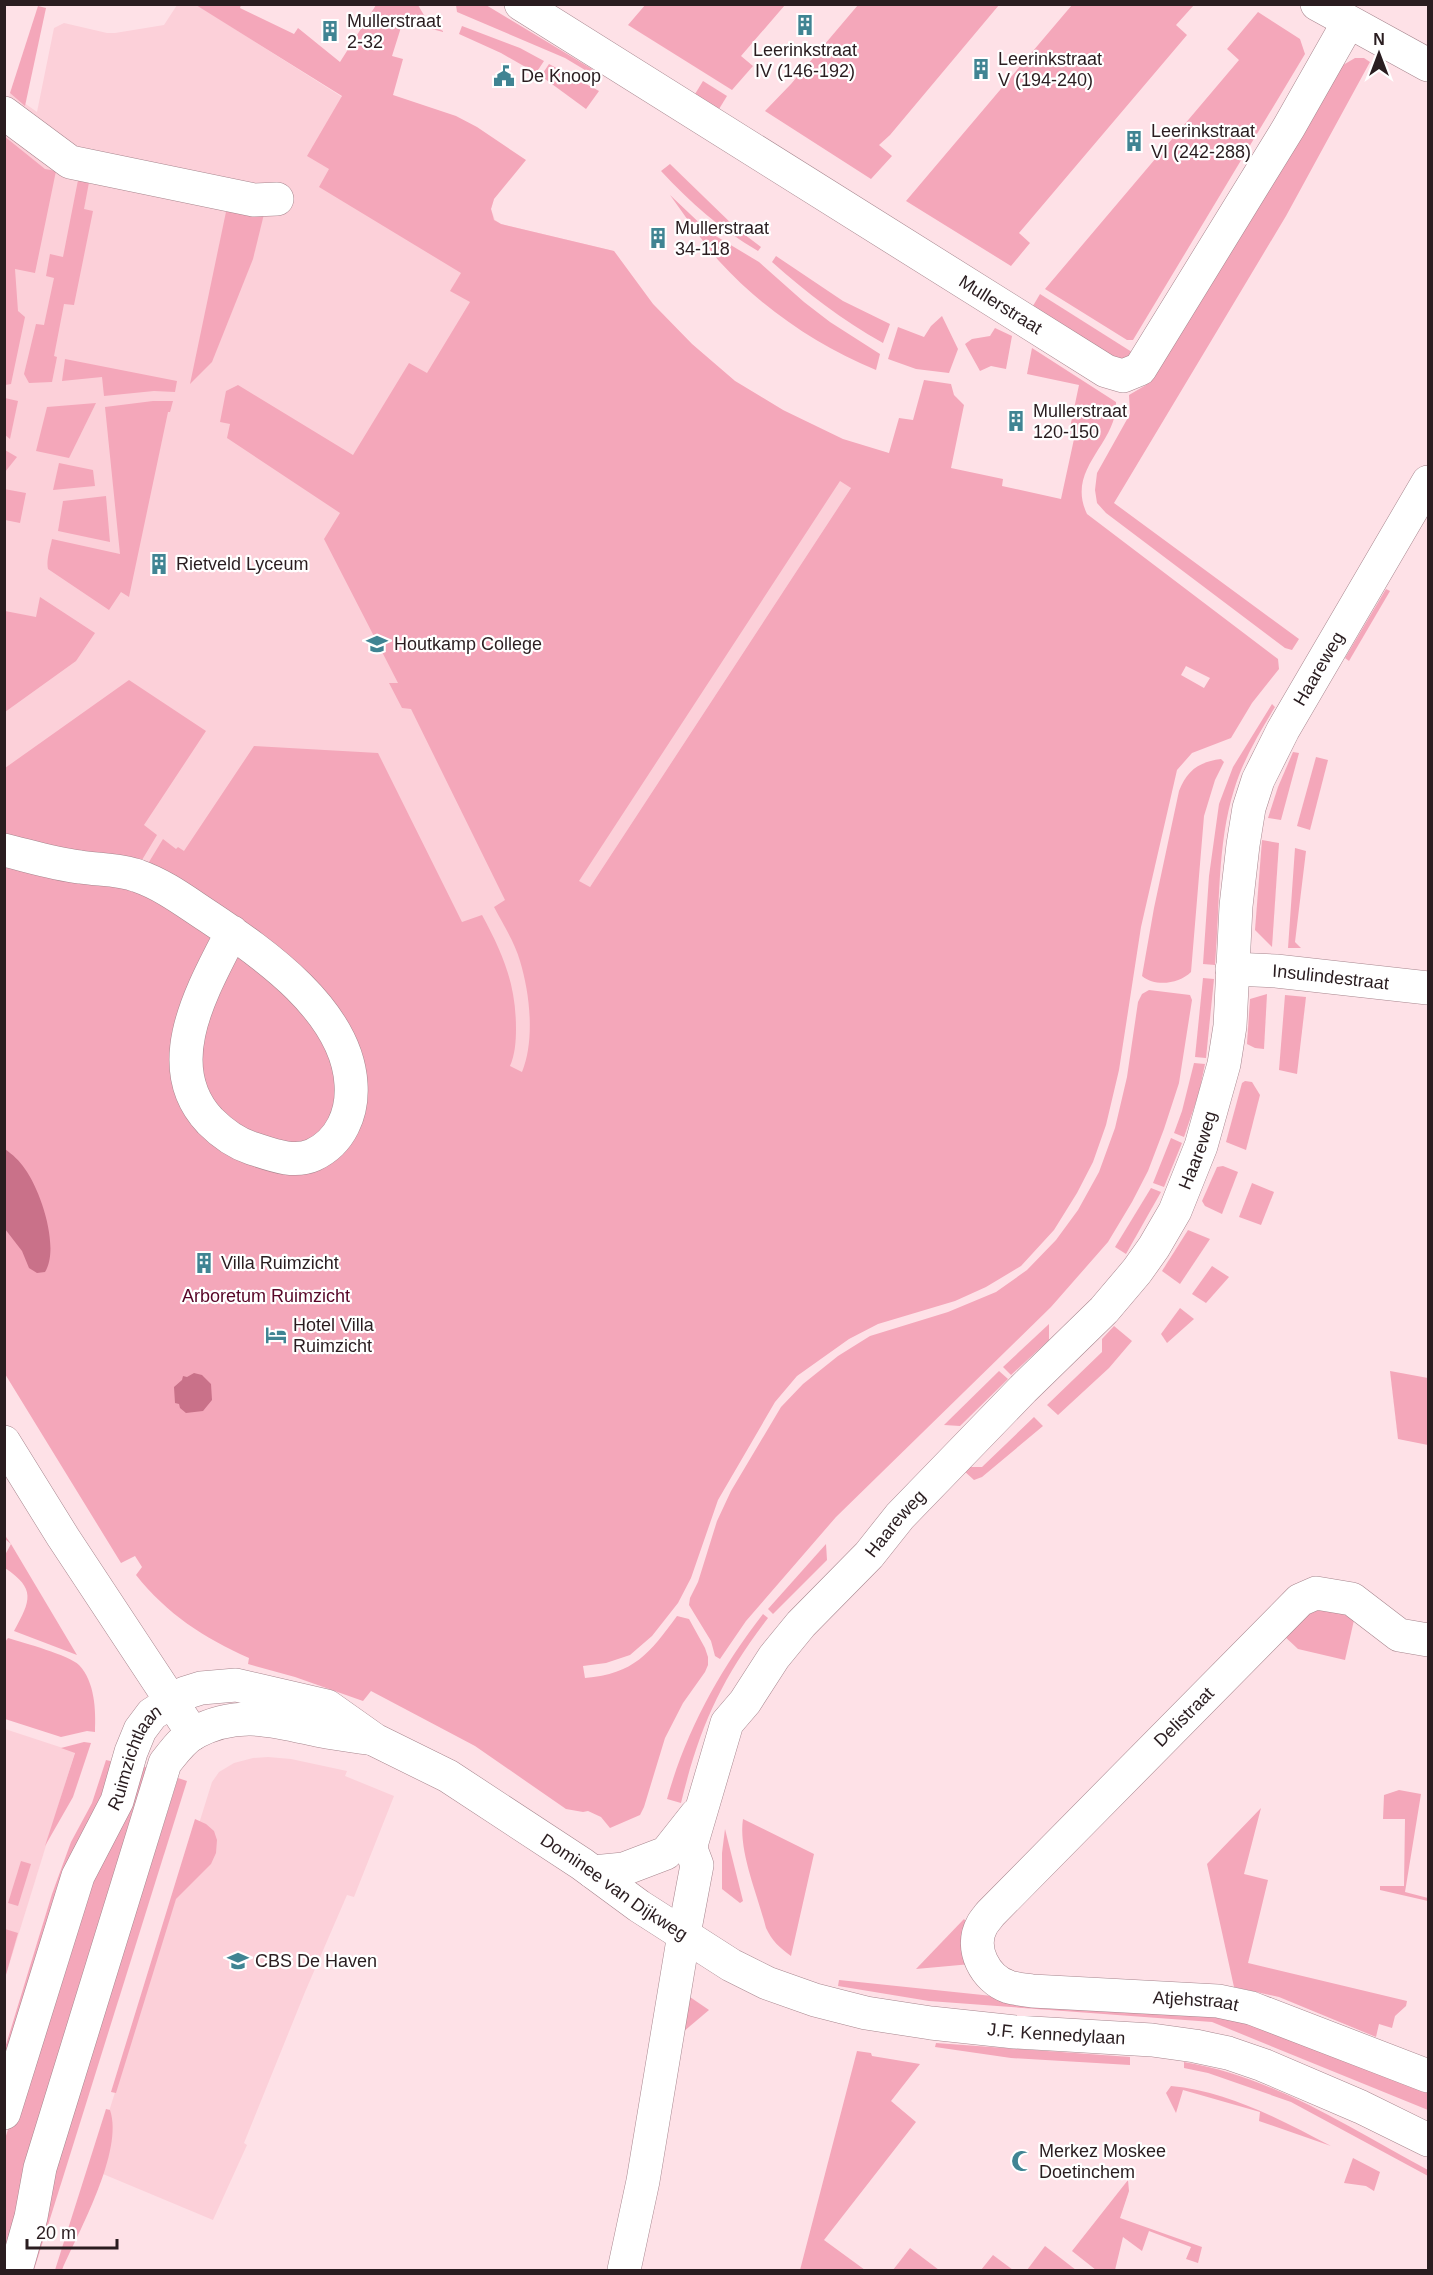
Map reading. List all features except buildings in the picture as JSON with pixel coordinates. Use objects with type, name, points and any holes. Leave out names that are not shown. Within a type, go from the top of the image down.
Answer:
[{"type":"main road","name":"Mullerstraat","points":[[521,4],[1106,371],[1124,376],[1140,369],[1289,127],[1348,23]]},
{"type":"main road","points":[[1317,4],[1348,23],[1428,64]]},
{"type":"main road","points":[[4,113],[69,162],[254,200],[277,199]]},
{"type":"main road","name":"Haareweg","points":[[684,1934],[697,1865],[691,1849],[727,1723],[745,1702],[774,1657],[801,1624],[869,1555],[920,1495],[1104,1310],[1137,1271],[1177,1208],[1215,1102],[1224,1065],[1230,1026],[1232,969],[1243,844],[1249,808],[1258,780],[1283,730],[1428,482]]},
{"type":"main road","points":[[4,850],[64,865],[127,872],[140,876],[167,889],[232,932],[259,951],[300,987],[329,1022],[346,1056],[351,1077],[352,1102],[348,1118],[336,1136],[313,1155],[299,1159],[283,1158],[243,1146],[211,1122],[201,1111],[190,1092],[186,1066],[189,1025],[199,996],[232,932]]},
{"type":"main road","name":"Insulindestraat","points":[[1232,969],[1276,971],[1428,988]]},
{"type":"main road","name":"Ruimzichtlaan","points":[[4,1442],[63,1538],[170,1702],[152,1714],[140,1730],[117,1801],[78,1876],[4,2113]]},
{"type":"main road","name":"Delistraat","points":[[977,1943],[981,1926],[990,1914],[1300,1600],[1316,1593],[1352,1599],[1399,1635],[1428,1641]]},
{"type":"main road","name":"Dominee van Dijkweg","points":[[170,1702],[201,1688],[236,1685],[327,1706],[375,1740],[448,1776],[684,1934],[643,2181],[624,2271]]},
{"type":"main road","points":[[170,1702],[193,1734]]},
{"type":"main road","name":"Haareweg","points":[[697,1865],[709,1853],[727,1776],[743,1729],[745,1702]]},
{"type":"main road","name":"Dominee van Dijkweg","points":[[193,1734],[221,1723],[240,1719],[265,1718],[375,1740]]},
{"type":"main road","name":"Ruimzichtlaan","points":[[16,2271],[32,2217],[40,2168],[158,1784],[165,1763],[176,1749],[193,1734]]},
{"type":"main road","points":[[593,1872],[624,1869],[666,1853],[701,1808]]},
{"type":"main road","name":"J.F. Kennedylaan","points":[[684,1934],[731,1965],[767,1983],[815,2000],[866,2013],[931,2024],[1015,2032],[1152,2040],[1228,2052],[1361,2107],[1428,2140]]},
{"type":"main road","name":"Atjehstraat","points":[[977,1943],[981,1962],[991,1975],[1007,1986],[1032,1991],[1218,2001],[1251,2008],[1428,2076]]},
{"type":"shaded area","name":"Houtkamp College","points":[[177,5],[197,5],[342,97],[494,199],[491,209],[495,220],[501,224],[614,251],[653,304],[692,344],[735,381],[783,410],[851,488],[590,887],[536,1080],[249,932],[5,800],[5,113],[10,93],[37,112],[54,28],[64,23],[115,33],[164,25]]},
{"type":"shaded area","points":[[5,1149],[16,1158],[31,1179],[47,1220],[50,1249],[45,1272],[37,1273],[29,1268],[22,1251],[5,1229]]},
{"type":"shaded area","points":[[194,1373],[202,1375],[211,1384],[212,1400],[203,1411],[186,1413],[179,1404],[175,1403],[174,1387],[183,1376],[187,1377]]},
{"type":"shaded area","points":[[5,1729],[75,1752],[5,1978]]},
{"type":"shaded area","name":"CBS De Haven","points":[[268,1757],[291,1759],[347,1771],[345,1776],[394,1796],[354,1897],[347,1895],[305,1992],[244,2143],[247,2145],[213,2220],[91,2169],[212,1782],[219,1772],[234,1763]]},
{"type":"green space","points":[[646,4],[785,5],[741,56],[753,66],[732,90],[628,25]]},
{"type":"green space","name":"Arboretum Ruimzicht","points":[[196,5],[241,5],[240,8],[294,34],[298,28],[340,62],[376,5],[418,5],[428,22],[443,32],[403,21],[392,56],[403,59],[393,95],[456,116],[477,127],[526,160],[494,199],[491,209],[494,220],[501,224],[614,251],[653,304],[692,344],[735,381],[783,410],[843,439],[889,453],[899,418],[913,420],[924,380],[951,384],[954,395],[964,405],[951,468],[1003,479],[1002,486],[1061,499],[1074,439],[1068,437],[1079,385],[1027,374],[1032,348],[1116,402],[1109,431],[1087,469],[1083,483],[1082,498],[1087,514],[1278,659],[1279,669],[1252,703],[1231,738],[1192,753],[1177,770],[1141,927],[1119,1070],[1106,1125],[1093,1162],[1054,1230],[1021,1266],[986,1287],[955,1301],[878,1324],[849,1339],[797,1376],[775,1402],[718,1500],[691,1578],[678,1603],[652,1636],[630,1655],[606,1663],[583,1666],[585,1678],[602,1676],[629,1666],[649,1651],[677,1616],[689,1619],[708,1657],[705,1672],[683,1703],[665,1738],[640,1815],[610,1828],[601,1817],[588,1811],[566,1809],[475,1746],[371,1691],[363,1701],[295,1677],[248,1664],[249,1658],[187,1624],[160,1602],[136,1575],[142,1567],[135,1556],[121,1563],[5,1374],[5,768],[129,680],[206,731],[144,825],[157,835],[142,860],[150,869],[149,862],[163,839],[176,849],[178,847],[184,851],[254,746],[378,753],[462,922],[482,915],[496,943],[507,970],[514,998],[516,1029],[510,1066],[522,1072],[526,1059],[530,1017],[523,974],[515,947],[494,907],[505,900],[411,709],[402,708],[389,683],[398,683],[324,539],[340,513],[227,438],[230,424],[220,422],[226,391],[238,385],[353,455],[409,363],[427,373],[470,302],[450,291],[461,273],[319,187],[329,169],[307,156],[342,96]],"holes":[[[840,481],[851,488],[590,887],[579,881]],[[1186,666],[1210,678],[1204,688],[1181,675]]]},
{"type":"green space","points":[[456,5],[486,5],[597,72],[595,76],[565,58],[457,12]]},
{"type":"green space","points":[[858,5],[999,5],[890,135],[879,145],[892,156],[871,179],[765,111]]},
{"type":"green space","points":[[1072,5],[1194,5],[1176,25],[1187,35],[1019,233],[1030,243],[1011,266],[906,201]]},
{"type":"green space","points":[[38,6],[46,8],[25,106],[10,93]]},
{"type":"green space","points":[[1258,12],[1300,39],[1305,54],[1133,340],[1127,340],[1045,289],[1239,60],[1227,49]]},
{"type":"green space","points":[[462,26],[520,48],[544,61],[536,73],[501,53],[459,34]]},
{"type":"green space","points":[[1355,58],[1364,58],[1370,62],[1286,216],[1114,503],[1299,639],[1292,650],[1285,648],[1106,513],[1097,503],[1095,490],[1097,473],[1130,414],[1129,395],[1146,385],[1338,68]]},
{"type":"green space","points":[[549,64],[599,91],[586,109],[541,76]]},
{"type":"green space","points":[[703,81],[727,96],[716,114],[692,99]]},
{"type":"green space","points":[[4,136],[45,169],[56,171],[35,273],[15,269],[18,311],[25,317],[11,384],[5,385]]},
{"type":"green space","points":[[670,164],[736,228],[761,247],[758,251],[718,224],[683,193],[661,171]]},
{"type":"green space","points":[[79,175],[90,177],[84,209],[93,211],[74,305],[64,304],[54,356],[57,357],[52,382],[29,383],[24,374],[36,324],[44,325],[54,278],[46,276],[50,254],[63,257]]},
{"type":"green space","points":[[670,195],[709,232],[759,262],[830,322],[880,354],[876,370],[812,337],[754,295],[719,261]]},
{"type":"green space","points":[[227,207],[264,214],[253,259],[212,362],[190,384]]},
{"type":"green space","points":[[776,256],[843,301],[890,324],[883,343],[825,306],[772,262]]},
{"type":"green space","points":[[1040,294],[1135,354],[1120,360],[1111,360],[1030,311]]},
{"type":"green space","points":[[942,316],[958,349],[949,373],[916,369],[888,359],[898,327],[924,337],[931,326]]},
{"type":"green space","points":[[995,328],[1012,336],[1006,369],[991,366],[980,371],[965,344],[972,339],[990,336]]},
{"type":"green space","points":[[65,359],[177,381],[175,392],[154,391],[104,396],[102,377],[62,381]]},
{"type":"green space","points":[[5,398],[18,401],[10,439],[5,435]]},
{"type":"green space","points":[[173,401],[170,412],[168,412],[129,597],[121,592],[109,610],[48,569],[48,554],[52,539],[120,554],[105,407]]},
{"type":"green space","points":[[96,403],[69,458],[36,451],[47,407]]},
{"type":"green space","points":[[5,450],[17,457],[5,472]]},
{"type":"green space","points":[[59,463],[93,470],[95,486],[53,490]]},
{"type":"green space","points":[[4,489],[26,493],[20,523],[5,520]]},
{"type":"green space","points":[[106,496],[110,542],[58,531],[63,501]]},
{"type":"green space","points":[[1386,589],[1390,591],[1349,661],[1345,658]]},
{"type":"green space","points":[[40,597],[95,633],[76,661],[5,712],[5,611],[36,617]]},
{"type":"green space","points":[[1272,704],[1275,707],[1247,757],[1234,790],[1222,854],[1215,965],[1203,964],[1209,876],[1219,804],[1233,767]]},
{"type":"green space","points":[[1293,752],[1299,753],[1281,820],[1268,818],[1278,787]]},
{"type":"green space","points":[[1316,757],[1328,760],[1310,830],[1297,826]]},
{"type":"green space","points":[[1221,759],[1224,762],[1215,780],[1204,816],[1191,972],[1167,983],[1153,982],[1142,976],[1179,791],[1194,769],[1206,762]]},
{"type":"green space","points":[[1262,840],[1279,843],[1272,947],[1255,930]]},
{"type":"green space","points":[[1295,848],[1306,851],[1295,942],[1301,948],[1288,948]]},
{"type":"green space","points":[[1203,978],[1214,979],[1206,1058],[1195,1057]]},
{"type":"green space","points":[[1149,990],[1190,995],[1192,1000],[1179,1083],[1148,1171],[1108,1242],[1051,1307],[836,1517],[746,1621],[720,1659],[715,1656],[711,1641],[689,1605],[690,1598],[698,1582],[717,1521],[731,1491],[781,1407],[803,1384],[838,1356],[870,1336],[948,1312],[996,1292],[1027,1270],[1056,1240],[1078,1210],[1099,1172],[1115,1128],[1127,1077],[1138,1002],[1142,994]]},
{"type":"green space","points":[[1267,994],[1264,1049],[1255,1048],[1247,1044],[1250,999]]},
{"type":"green space","points":[[1285,995],[1306,997],[1297,1074],[1279,1070]]},
{"type":"green space","points":[[1194,1063],[1205,1064],[1199,1093],[1184,1137],[1174,1133]]},
{"type":"green space","points":[[1252,1082],[1260,1095],[1246,1150],[1226,1142],[1242,1083]]},
{"type":"green space","points":[[1171,1138],[1182,1143],[1164,1187],[1153,1183]]},
{"type":"green space","points":[[1223,1166],[1238,1172],[1222,1214],[1205,1206],[1202,1201],[1217,1167]]},
{"type":"green space","points":[[1252,1183],[1274,1192],[1261,1225],[1239,1217]]},
{"type":"green space","points":[[1151,1188],[1161,1192],[1126,1254],[1115,1247]]},
{"type":"green space","points":[[1188,1230],[1210,1239],[1180,1284],[1162,1271]]},
{"type":"green space","points":[[1212,1266],[1229,1277],[1206,1303],[1192,1294]]},
{"type":"green space","points":[[1180,1308],[1194,1319],[1167,1343],[1161,1334]]},
{"type":"green space","points":[[1049,1324],[1049,1340],[1011,1375],[1003,1367]]},
{"type":"green space","points":[[1114,1326],[1132,1341],[1109,1368],[1058,1415],[1047,1405],[1102,1352],[1102,1339]]},
{"type":"green space","points":[[999,1371],[1008,1379],[960,1426],[944,1425]]},
{"type":"green space","points":[[1390,1371],[1428,1378],[1428,1445],[1398,1439]]},
{"type":"green space","points":[[1034,1417],[1043,1426],[982,1477],[974,1480],[963,1470],[967,1467],[982,1467]]},
{"type":"green space","points":[[11,1544],[77,1655],[14,1631],[24,1611],[28,1596],[22,1582],[5,1568],[5,1555]]},
{"type":"green space","points":[[826,1544],[827,1560],[773,1614],[768,1609]]},
{"type":"green space","points":[[1311,1607],[1352,1615],[1354,1620],[1345,1660],[1298,1649],[1282,1634]]},
{"type":"green space","points":[[763,1614],[768,1618],[737,1662],[704,1728],[681,1803],[667,1799],[694,1725],[719,1679]]},
{"type":"green space","points":[[8,1638],[56,1653],[79,1665],[91,1688],[95,1706],[95,1732],[87,1731],[61,1737],[5,1719],[4,1643]]},
{"type":"green space","points":[[84,1742],[91,1743],[73,1797],[45,1846],[75,1753],[61,1748]]},
{"type":"green space","points":[[106,1760],[114,1762],[5,2078],[5,2048],[52,1894],[71,1842],[92,1803]]},
{"type":"green space","points":[[137,1764],[148,1768],[5,2270],[5,2139],[66,1942]]},
{"type":"green space","points":[[178,1778],[187,1781],[34,2270],[24,2270]]},
{"type":"green space","points":[[1399,1790],[1421,1794],[1405,1892],[1428,1898],[1428,1901],[1380,1890],[1380,1886],[1404,1886],[1405,1819],[1383,1819],[1384,1795]]},
{"type":"green space","points":[[1261,1808],[1244,1874],[1268,1880],[1248,1963],[1407,2001],[1406,2006],[1395,2016],[1392,2028],[1379,2024],[1376,2037],[1279,1997],[1234,1987],[1207,1864]]},
{"type":"green space","points":[[195,1819],[214,1831],[217,1840],[216,1853],[211,1864],[176,1899],[116,2093],[111,2092]]},
{"type":"green space","points":[[743,1819],[814,1854],[791,1956],[777,1944],[766,1928],[743,1845]]},
{"type":"green space","points":[[725,1829],[743,1901],[740,1903],[722,1889]]},
{"type":"green space","points":[[21,1861],[31,1864],[18,1906],[8,1903]]},
{"type":"green space","points":[[964,1919],[970,1926],[971,1964],[916,1969]]},
{"type":"green space","points":[[4,1929],[18,1933],[5,1978]]},
{"type":"green space","points":[[839,1980],[1002,1997],[1220,2013],[1428,2091],[1428,2110],[1212,2022],[929,2001],[838,1986]]},
{"type":"green space","points":[[687,1995],[709,2010],[683,2032]]},
{"type":"green space","points":[[936,2043],[1130,2057],[1130,2065],[1011,2058],[935,2047]]},
{"type":"green space","points":[[857,2051],[871,2053],[872,2056],[920,2064],[891,2101],[916,2122],[824,2240],[865,2270],[800,2270]]},
{"type":"green space","points":[[1184,2062],[1218,2069],[1281,2092],[1340,2121],[1428,2170],[1428,2176],[1291,2102],[1208,2073],[1184,2068]]},
{"type":"green space","points":[[1171,2086],[1233,2100],[1254,2108],[1331,2146],[1259,2121],[1260,2112],[1183,2090],[1176,2113],[1166,2093]]},
{"type":"green space","points":[[106,2109],[110,2110],[113,2127],[111,2147],[98,2191],[62,2270],[55,2270]]},
{"type":"green space","points":[[1353,2158],[1380,2172],[1374,2191],[1366,2186],[1344,2183]]},
{"type":"green space","points":[[1128,2180],[1129,2191],[1120,2218],[1202,2247],[1198,2263],[1186,2259],[1191,2247],[1149,2231],[1142,2251],[1123,2237],[1115,2270],[1096,2270],[1072,2251]]},
{"type":"green space","points":[[1045,2246],[1076,2270],[1027,2270]]},
{"type":"green space","points":[[910,2248],[939,2270],[893,2270]]},
{"type":"green space","points":[[993,2255],[1013,2270],[981,2270]]},
{"type":"place","name":"Leerinkstraat IV (146-192)","points":[[805,25]]},
{"type":"place","name":"Mullerstraat 2-32","points":[[330,31]]},
{"type":"place","name":"Leerinkstraat V (194-240)","points":[[981,69]]},
{"type":"place","name":"De Knoop","points":[[504,76]]},
{"type":"place","name":"Leerinkstraat VI (242-288)","points":[[1134,141]]},
{"type":"place","name":"Mullerstraat 34-118","points":[[658,238]]},
{"type":"place","name":"Mullerstraat 120-150","points":[[1016,421]]},
{"type":"place","name":"Rietveld Lyceum","points":[[159,564]]},
{"type":"place","name":"Houtkamp College","points":[[377,644]]},
{"type":"place","name":"Villa Ruimzicht","points":[[204,1263]]},
{"type":"place","name":"Hotel Villa Ruimzicht","points":[[276,1335]]},
{"type":"place","name":"CBS De Haven","points":[[238,1961]]},
{"type":"place","name":"Merkez Moskee Doetinchem","points":[[1022,2161]]}]
